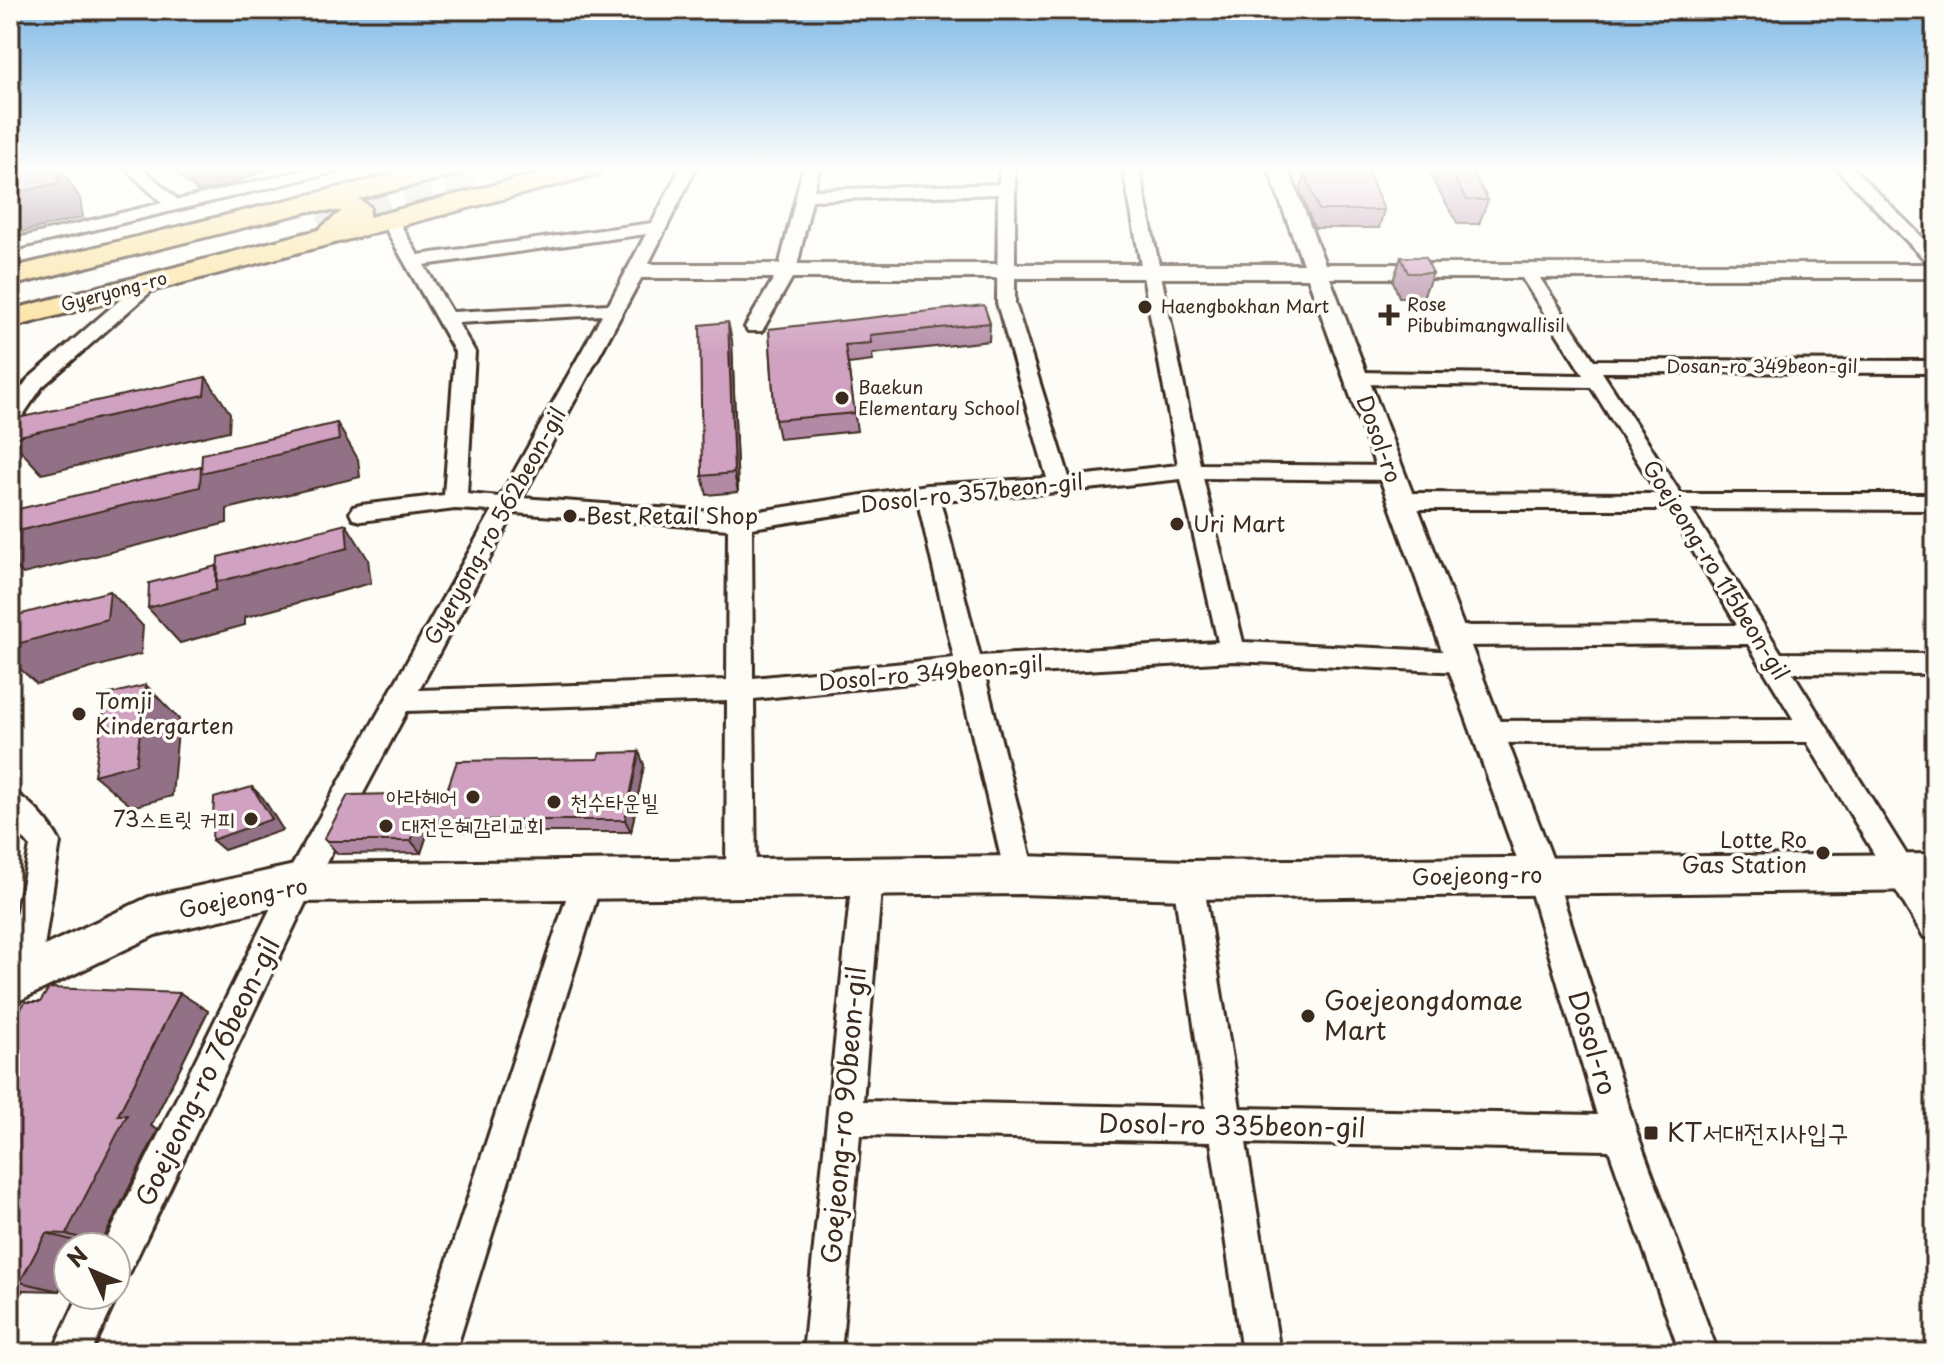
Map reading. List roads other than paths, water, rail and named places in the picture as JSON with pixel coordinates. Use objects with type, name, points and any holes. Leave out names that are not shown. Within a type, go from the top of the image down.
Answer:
[{"type":"main road","points":[[10,277],[254,232]]},
{"type":"main road","name":"Gyeryong-ro","points":[[10,289],[265,232]]},
{"type":"main road","name":"Gyeryong-ro","points":[[10,305],[275,232]]},
{"type":"main road","name":"Gyeryong-ro","points":[[10,319],[150,283],[286,232]]},
{"type":"main road","name":"Goejeong-ro","points":[[17,982],[149,917],[299,883],[1020,875],[1188,880],[1919,873]]},
{"type":"street","points":[[10,245],[67,232]]},
{"type":"street","points":[[396,232],[465,352],[455,501]]},
{"type":"street","points":[[411,261],[625,232]]},
{"type":"street","name":"Gyeryong-ro 562beon-gil","points":[[299,883],[656,232]]},
{"type":"street","points":[[755,327],[787,271],[796,232]]},
{"type":"street","points":[[1007,232],[1006,303],[1060,485]]},
{"type":"street","points":[[1144,232],[1190,471],[1233,651]]},
{"type":"street","name":"Dosol-ro","points":[[1302,232],[1541,876],[1620,1133],[1699,1353]]},
{"type":"street","points":[[1907,232],[1935,260]]},
{"type":"street","name":"Goejeong-ro 115beon-gil","points":[[1526,270],[1674,501],[1814,731],[1919,873],[1935,927]]},
{"type":"street","points":[[636,271],[1935,271]]},
{"type":"street","points":[[10,419],[35,383],[150,283]]},
{"type":"street","points":[[447,318],[614,309]]},
{"type":"street","name":"Dosan-ro 349beon-gil","points":[[1593,374],[1935,367]]},
{"type":"street","name":"Dosol-ro","points":[[1356,378],[1593,374]]},
{"type":"street","name":"Dosol-ro 357beon-gil","points":[[361,513],[455,501],[740,522],[927,493],[1060,485],[1190,471],[1392,473]]},
{"type":"street","points":[[927,493],[1020,875]]},
{"type":"street","points":[[1402,501],[1935,502]]},
{"type":"street","points":[[740,522],[741,880]]},
{"type":"street","points":[[1457,649],[1756,634]]},
{"type":"street","name":"Dosol-ro 349beon-gil","points":[[400,701],[741,690],[969,667],[1233,651],[1457,649]]},
{"type":"street","points":[[1773,663],[1935,664]]},
{"type":"street","points":[[1488,732],[1814,731]]},
{"type":"street","points":[[10,803],[45,842],[17,982]]},
{"type":"street","name":"Goejeong-ro 90beon-gil","points":[[822,1353],[867,878]]},
{"type":"street","points":[[1188,880],[1261,1353]]},
{"type":"street","points":[[436,1353],[587,881]]},
{"type":"street","name":"Goejeong-ro 76beon-gil","points":[[131,1231],[299,883]]},
{"type":"street","name":"Dosol-ro 335beon-gil","points":[[844,1118],[1620,1133]]},
{"type":"street","points":[[71,1353],[91,1311]]},
{"type":"place","name":"Haengbokhan Mart","points":[[1145,307]]},
{"type":"place","name":"Rose Pibubimangwallisil","points":[[1389,315]]},
{"type":"place","name":"Baekun Elementary School","points":[[842,398]]},
{"type":"place","name":"Best Retail Shop","points":[[570,516]]},
{"type":"place","name":"Uri Mart","points":[[1177,524]]},
{"type":"place","name":"Tomji Kindergarten","points":[[79,714]]},
{"type":"place","name":"아라헤어","points":[[473,797]]},
{"type":"place","name":"천수타운빌","points":[[554,802]]},
{"type":"place","name":"73스트릿 커피","points":[[251,819]]},
{"type":"place","name":"대전은혜감리교회","points":[[386,826]]},
{"type":"place","name":"Lotte Ro Gas Station","points":[[1823,853]]},
{"type":"place","name":"Goejeongdomae Mart","points":[[1308,1016]]},
{"type":"place","name":"KT서대전지사입구","points":[[1651,1133]]}]
